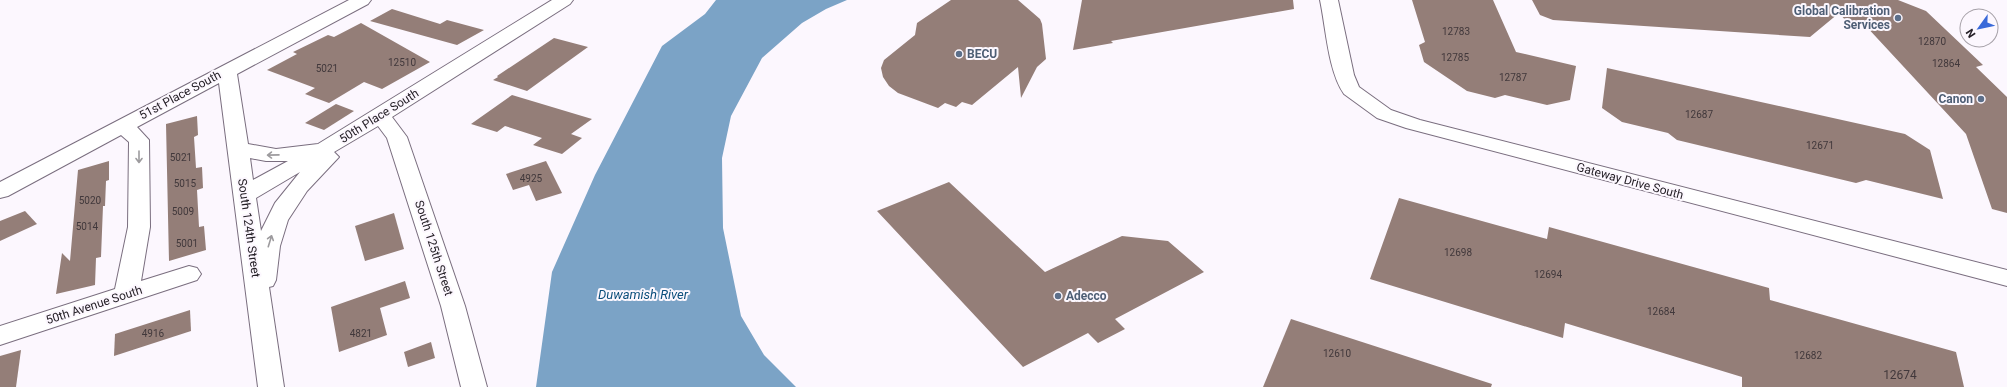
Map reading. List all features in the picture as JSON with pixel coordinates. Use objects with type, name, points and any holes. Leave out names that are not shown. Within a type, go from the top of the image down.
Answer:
[{"type":"street","name":"51st Place South","points":[[0,191],[362,0]]},
{"type":"street","name":"50th Place South","points":[[244,195],[358,130],[564,0]]},
{"type":"street","name":"Gateway Drive South","points":[[1329,0],[1346,80],[1351,90],[1384,114],[1420,126],[2007,278]]},
{"type":"street","name":"South 124th Street","points":[[227,70],[272,387]]},
{"type":"street","name":"South 125th Street","points":[[380,115],[397,137],[453,306],[474,387]]},
{"type":"street","points":[[123,126],[139,140],[139,227],[126,294]]},
{"type":"street","points":[[260,307],[271,238],[278,218],[290,196],[358,130]]},
{"type":"street","points":[[238,148],[255,154],[279,155],[311,150],[339,141]]},
{"type":"street","points":[[244,195],[305,180]]},
{"type":"street","name":"50th Avenue South","points":[[0,336],[189,274]]},
{"type":"water","name":"Duwamish River","points":[[716,0],[847,0],[826,9],[802,23],[762,58],[731,116],[722,158],[723,228],[741,316],[764,355],[796,387],[536,387],[552,272],[595,175],[662,46],[705,14]]},
{"type":"building","name":"BECU","points":[[951,0],[1018,0],[1040,19],[1042,24],[1046,59],[1037,67],[1021,98],[1018,67],[972,105],[962,102],[956,107],[945,103],[938,108],[898,93],[889,86],[883,77],[881,68],[884,60],[915,35],[917,23]]},
{"type":"building","points":[[1082,0],[1293,0],[1294,9],[1111,41],[1113,43],[1073,50]]},
{"type":"building","points":[[1412,0],[1493,0],[1516,52],[1576,66],[1570,100],[1547,105],[1505,95],[1495,98],[1467,91],[1424,62],[1419,45],[1425,42]]},
{"type":"building","points":[[1532,0],[1898,0],[1926,11],[1959,42],[1959,48],[1965,48],[1983,65],[1976,67],[2007,97],[2007,213],[1992,209],[1966,134],[1864,24],[1847,22],[1839,13],[1810,37],[1553,20],[1540,15]]},
{"type":"building","points":[[392,9],[440,24],[447,20],[484,30],[457,45],[370,21]]},
{"type":"building","points":[[361,23],[430,62],[382,89],[364,82],[329,103],[305,94],[315,88],[267,70],[297,54],[293,52],[328,35],[334,37]]},
{"type":"building","points":[[554,38],[588,47],[527,91],[493,80],[498,77],[497,76]]},
{"type":"building","points":[[1607,68],[1905,134],[1930,150],[1943,199],[1866,180],[1856,183],[1677,140],[1668,133],[1622,122],[1602,108]]},
{"type":"building","points":[[512,95],[592,119],[571,134],[582,138],[562,154],[533,145],[542,138],[505,126],[497,132],[471,124]]},
{"type":"building","points":[[336,104],[354,111],[324,130],[305,123]]},
{"type":"building","points":[[197,116],[198,135],[194,137],[196,168],[202,167],[203,188],[197,190],[199,227],[204,226],[206,250],[169,261],[166,124]]},
{"type":"building","points":[[109,161],[109,180],[106,181],[105,206],[103,206],[101,257],[96,258],[95,285],[56,294],[62,253],[70,261],[78,170]]},
{"type":"building","points":[[546,161],[562,193],[536,201],[529,185],[513,190],[506,174]]},
{"type":"building","name":"Adecco","points":[[949,182],[1045,272],[1122,236],[1168,241],[1204,272],[1115,319],[1125,329],[1098,343],[1088,333],[1023,367],[877,211]]},
{"type":"building","points":[[1399,198],[1547,239],[1549,227],[1769,288],[1770,300],[1956,352],[1964,387],[1742,387],[1742,377],[1565,323],[1563,338],[1370,279]]},
{"type":"building","points":[[25,211],[37,224],[0,241],[0,221]]},
{"type":"building","points":[[394,213],[404,249],[365,261],[355,226]]},
{"type":"building","points":[[405,281],[410,298],[380,308],[387,335],[339,352],[331,307]]},
{"type":"building","points":[[190,310],[191,331],[114,356],[115,334]]},
{"type":"building","points":[[1291,319],[1492,384],[1491,387],[1263,387]]},
{"type":"building","points":[[431,342],[435,358],[408,367],[404,352]]},
{"type":"building","points":[[21,350],[16,387],[0,387],[0,356]]},
{"type":"place","name":"Global Calibration Services","points":[[1898,18]]},
{"type":"place","name":"BECU","points":[[959,54]]},
{"type":"place","name":"Canon","points":[[1981,99]]},
{"type":"place","name":"Adecco","points":[[1058,296]]}]
